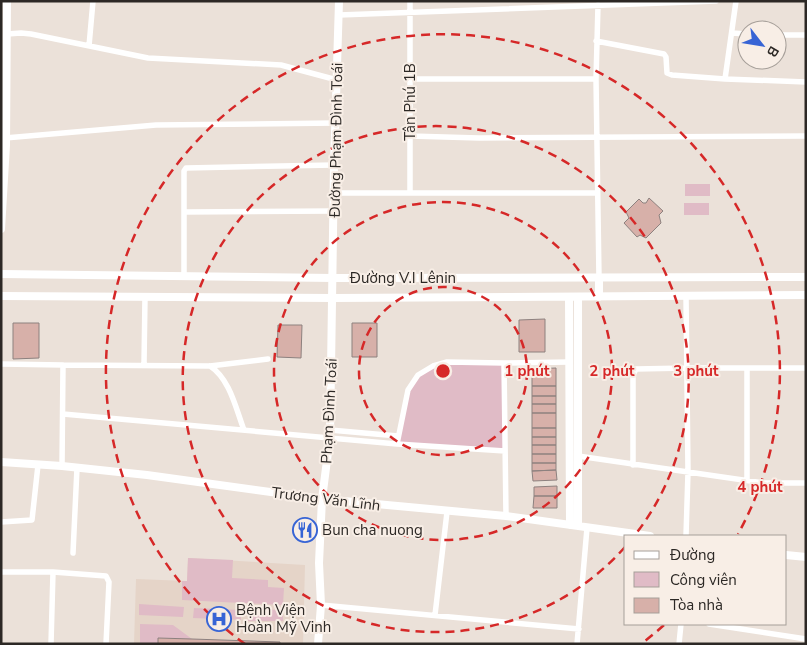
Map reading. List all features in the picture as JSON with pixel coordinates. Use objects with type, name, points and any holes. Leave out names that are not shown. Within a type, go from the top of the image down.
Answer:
[{"type":"street","points":[[1,229],[7,34],[4,25],[7,1]]},
{"type":"street","points":[[89,46],[93,1]]},
{"type":"street","name":"Đường Phạm Đình Toái","points":[[333,298],[334,165],[339,1]]},
{"type":"street","name":"Tân Phú 1B","points":[[410,1],[410,192]]},
{"type":"street","points":[[339,15],[537,4],[598,5],[716,1]]},
{"type":"street","points":[[725,79],[736,1]]},
{"type":"street","points":[[598,5],[596,79],[599,296]]},
{"type":"street","points":[[7,34],[20,32],[148,58],[286,66],[337,80]]},
{"type":"street","points":[[732,33],[737,33]]},
{"type":"street","points":[[787,35],[806,36]]},
{"type":"street","points":[[596,41],[664,54],[666,57],[666,70],[670,75],[806,82]]},
{"type":"street","points":[[410,79],[596,79]]},
{"type":"street","points":[[4,143],[156,126],[336,123]]},
{"type":"street","points":[[410,136],[479,138],[806,136]]},
{"type":"street","points":[[184,276],[184,172],[188,167],[334,165]]},
{"type":"street","points":[[335,193],[597,193]]},
{"type":"street","points":[[184,212],[334,211]]},
{"type":"street","name":"Đường V.I Lênin","points":[[1,274],[333,278],[806,277]]},
{"type":"street","name":"Đường V.I Lênin","points":[[1,296],[333,298],[806,295]]},
{"type":"street","points":[[686,296],[688,472],[686,535]]},
{"type":"street","points":[[569,297],[574,525]]},
{"type":"street","points":[[574,525],[578,456],[578,297]]},
{"type":"street","points":[[144,364],[145,298]]},
{"type":"street","name":"Phạm Đình Toái","points":[[318,644],[321,605],[319,563],[322,499],[330,434],[333,298]]},
{"type":"street","points":[[1,364],[210,366],[268,359]]},
{"type":"street","points":[[397,444],[408,390],[423,371],[442,363],[569,362]]},
{"type":"street","points":[[504,363],[506,516]]},
{"type":"street","points":[[62,466],[63,365]]},
{"type":"street","points":[[210,366],[219,373],[225,383],[244,430]]},
{"type":"street","points":[[633,465],[633,373],[638,368],[806,368]]},
{"type":"street","points":[[747,368],[747,480]]},
{"type":"street","points":[[63,414],[244,430],[398,436]]},
{"type":"street","points":[[330,434],[397,444],[505,451]]},
{"type":"street","points":[[578,456],[764,483],[806,483]]},
{"type":"street","name":"Trương Văn Lĩnh","points":[[1,462],[148,475],[322,499],[506,516],[642,535]]},
{"type":"street","points":[[1,522],[32,520],[38,466]]},
{"type":"street","points":[[73,553],[78,468]]},
{"type":"street","points":[[436,615],[447,512]]},
{"type":"street","points":[[577,644],[587,528]]},
{"type":"street","points":[[787,555],[806,557]]},
{"type":"street","points":[[1,572],[54,572],[104,576],[108,578],[106,644]]},
{"type":"street","points":[[51,644],[54,572]]},
{"type":"street","points":[[321,605],[579,629]]},
{"type":"street","points":[[679,644],[681,625]]},
{"type":"street","points":[[716,625],[806,639]]},
{"type":"shaded area","name":"Bệnh Viện Hoàn Mỹ Vinh","points":[[188,558],[305,565],[303,644],[134,644],[136,579],[187,581]]},
{"type":"green space","points":[[685,184],[710,184],[710,196],[685,196]]},
{"type":"green space","points":[[684,203],[709,203],[709,215],[684,215]]},
{"type":"green space","points":[[504,363],[505,451],[397,444],[405,401],[414,380],[438,364]]},
{"type":"green space","points":[[188,558],[233,560],[232,578],[268,580],[268,587],[284,588],[283,605],[182,600],[182,581],[187,581]]},
{"type":"green space","points":[[139,604],[184,607],[183,617],[139,615]]},
{"type":"green space","points":[[194,608],[241,610],[241,620],[193,618]]},
{"type":"green space","points":[[249,609],[283,610],[283,621],[248,621]]},
{"type":"green space","points":[[140,624],[173,625],[192,639],[158,638],[158,644],[140,644]]},
{"type":"building","points":[[649,198],[663,211],[659,215],[661,223],[646,238],[640,235],[637,237],[624,223],[629,218],[626,212],[639,199],[646,203]]},
{"type":"building","points":[[545,319],[545,352],[519,352],[519,320]]},
{"type":"building","points":[[13,323],[39,323],[39,358],[13,359]]},
{"type":"building","points":[[352,323],[377,323],[377,357],[352,357]]},
{"type":"building","points":[[278,325],[302,325],[301,358],[277,357]]},
{"type":"building","points":[[556,368],[556,386],[532,386],[532,369]]},
{"type":"building","points":[[532,386],[556,386],[556,396],[532,396]]},
{"type":"building","points":[[532,396],[556,396],[556,404],[532,404]]},
{"type":"building","points":[[532,404],[556,404],[556,413],[532,413]]},
{"type":"building","points":[[532,413],[556,413],[556,428],[532,428]]},
{"type":"building","points":[[532,428],[556,428],[556,437],[532,437]]},
{"type":"building","points":[[532,437],[556,437],[556,445],[532,445]]},
{"type":"building","points":[[532,445],[556,445],[556,454],[532,454]]},
{"type":"building","points":[[532,454],[556,454],[556,463],[532,463]]},
{"type":"building","points":[[532,463],[556,463],[556,470],[532,471]]},
{"type":"building","points":[[556,470],[557,480],[533,481],[532,471]]},
{"type":"building","points":[[557,486],[557,496],[534,496],[534,487]]},
{"type":"building","points":[[534,496],[557,496],[557,508],[533,508]]},
{"type":"building","points":[[158,638],[280,642],[280,644],[158,644]]},
{"type":"place","name":"Bun cha nuong","points":[[305,530]]},
{"type":"place","name":"Bệnh Viện Hoàn Mỹ Vinh","points":[[219,619]]}]
